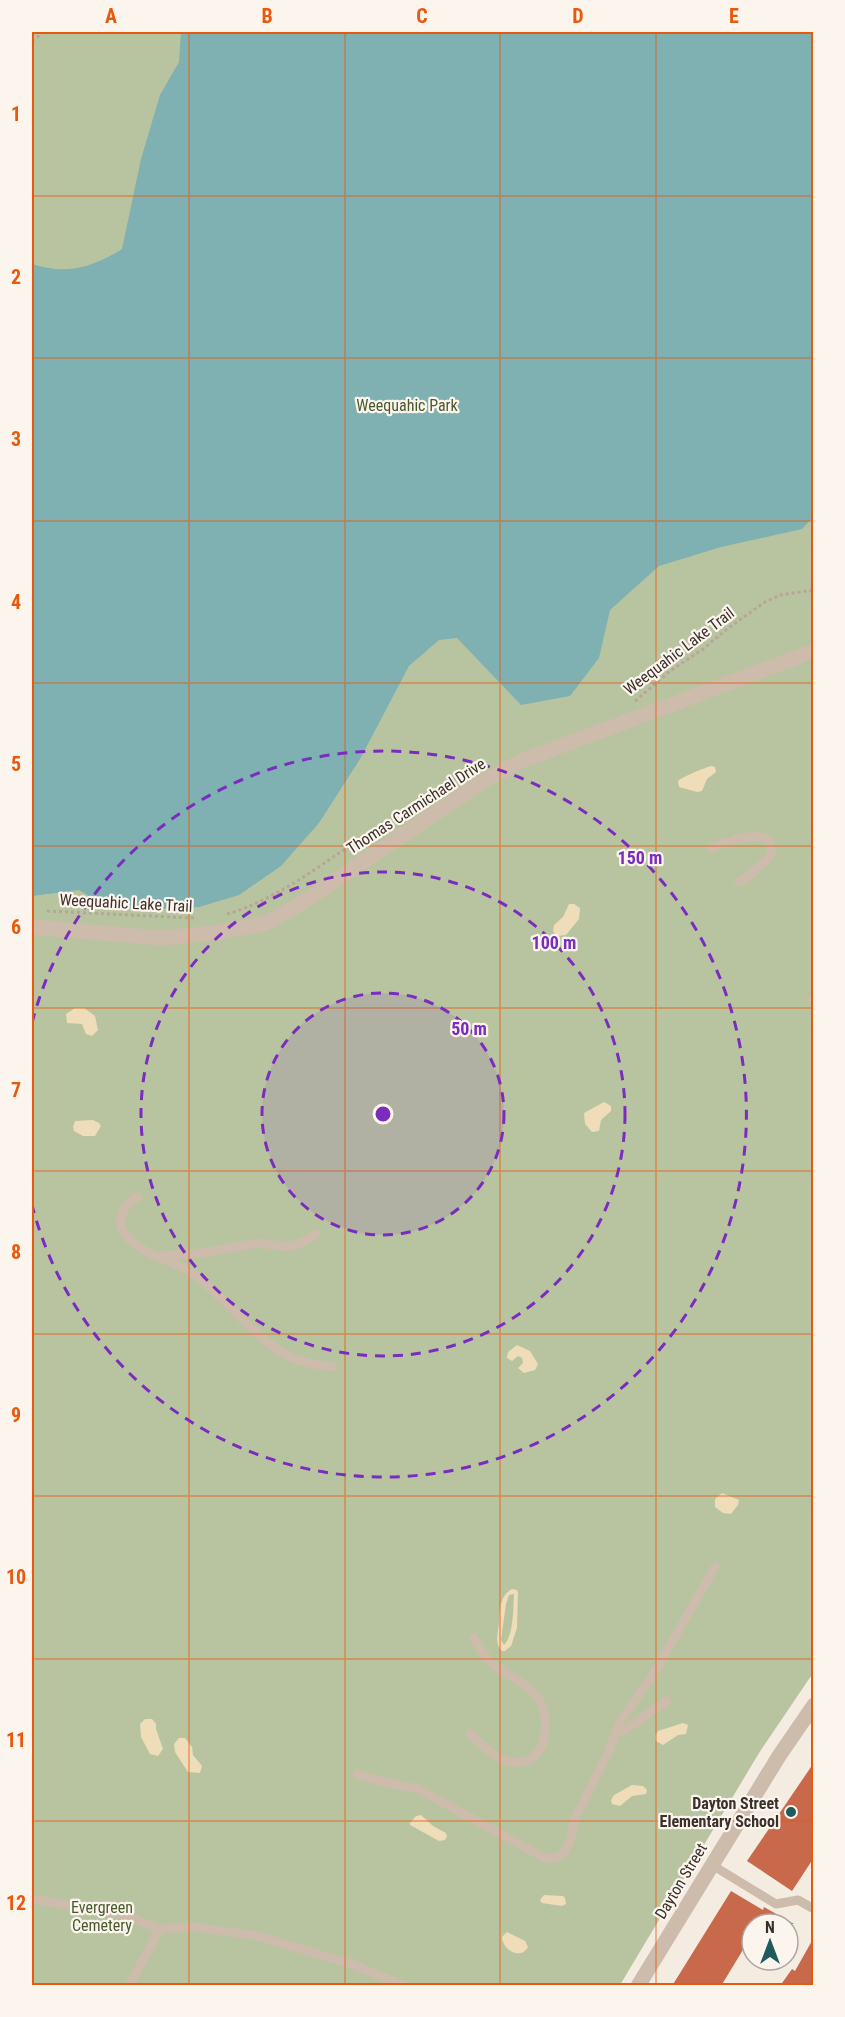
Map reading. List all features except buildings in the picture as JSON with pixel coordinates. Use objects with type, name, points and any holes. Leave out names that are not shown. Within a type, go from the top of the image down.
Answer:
[{"type":"street","name":"Thomas Carmichael Drive","points":[[32,927],[160,938],[214,933],[264,924],[297,906],[482,782],[521,761],[813,652]]},
{"type":"street","name":"Dayton Street","points":[[638,1986],[779,1756],[813,1705]]},
{"type":"lane","points":[[712,848],[728,841],[761,836],[771,841],[770,856],[749,876],[739,882]]},
{"type":"lane","points":[[138,1197],[127,1204],[123,1211],[121,1225],[124,1233],[136,1246],[196,1276],[266,1340],[285,1353],[303,1362],[333,1367]]},
{"type":"lane","points":[[156,1256],[181,1256],[258,1243],[289,1247],[316,1234]]},
{"type":"lane","points":[[358,1774],[418,1789],[533,1853],[549,1859],[556,1858],[566,1849],[575,1819],[618,1732],[621,1720],[653,1675],[715,1567]]},
{"type":"lane","points":[[470,1734],[491,1752],[512,1763],[520,1763],[527,1761],[540,1750],[546,1731],[543,1706],[534,1691],[490,1662],[474,1638]]},
{"type":"lane","points":[[618,1732],[625,1730],[667,1701]]},
{"type":"lane","points":[[712,1865],[776,1904],[798,1900],[813,1909]]},
{"type":"lane","points":[[32,1899],[125,1915],[160,1929],[194,1927],[258,1936],[351,1964],[405,1986]]},
{"type":"lane","points":[[129,1986],[160,1929]]},
{"type":"path","points":[[32,40],[44,32]]},
{"type":"path","name":"Weequahic Lake Trail","points":[[634,701],[670,671],[765,602],[780,596],[813,590]]},
{"type":"path","points":[[219,915],[243,909],[305,876],[468,772]]},
{"type":"path","name":"Weequahic Lake Trail","points":[[42,912],[201,918]]},
{"type":"green space","name":"Evergreen Cemetery","points":[[32,32],[813,32],[813,1673],[759,1753],[620,1985],[32,1985]]},
{"type":"sand","points":[[711,766],[715,767],[716,772],[707,779],[702,791],[697,792],[679,787],[680,779]]},
{"type":"sand","points":[[569,904],[580,908],[579,919],[566,935],[557,936],[553,931],[554,925],[563,917]]},
{"type":"sand","points":[[75,1008],[84,1008],[95,1016],[98,1030],[92,1036],[86,1034],[82,1024],[67,1023],[66,1014]]},
{"type":"sand","points":[[604,1102],[611,1106],[611,1111],[601,1120],[599,1131],[592,1132],[585,1124],[584,1113]]},
{"type":"sand","points":[[93,1120],[101,1126],[95,1136],[83,1136],[74,1131],[75,1121]]},
{"type":"sand","points":[[517,1345],[530,1351],[538,1364],[535,1370],[524,1373],[518,1368],[523,1363],[522,1358],[518,1356],[512,1361],[507,1358],[508,1352]]},
{"type":"sand","points":[[722,1493],[739,1500],[731,1514],[723,1513],[715,1507],[715,1499]]},
{"type":"sand","points":[[512,1589],[518,1592],[517,1628],[511,1646],[502,1651],[497,1642],[497,1635],[501,1604]],"holes":[[[514,1594],[510,1635],[504,1645],[501,1640],[506,1604],[509,1595]]]},
{"type":"sand","points":[[145,1719],[152,1719],[156,1724],[163,1749],[158,1756],[150,1754],[141,1737],[140,1724]]},
{"type":"sand","points":[[683,1723],[688,1725],[686,1734],[678,1735],[663,1745],[656,1741],[655,1736],[658,1731]]},
{"type":"sand","points":[[179,1738],[185,1738],[192,1747],[193,1755],[202,1766],[200,1773],[188,1772],[175,1752],[174,1744]]},
{"type":"sand","points":[[632,1785],[643,1786],[647,1790],[646,1794],[632,1796],[620,1806],[612,1804],[611,1800],[614,1795]]},
{"type":"sand","points":[[421,1815],[433,1826],[446,1833],[445,1840],[439,1841],[410,1825],[416,1816]]},
{"type":"sand","points":[[544,1895],[563,1896],[566,1904],[562,1906],[542,1903],[540,1900]]},
{"type":"sand","points":[[507,1932],[525,1941],[528,1947],[525,1951],[517,1953],[509,1950],[502,1937]]},
{"type":"water","name":"Weequahic Park","points":[[181,32],[813,32],[813,517],[802,529],[721,547],[659,566],[610,610],[599,658],[570,696],[521,705],[457,638],[439,640],[409,666],[360,759],[319,823],[281,866],[239,895],[199,907],[155,909],[107,907],[79,890],[32,896],[32,264],[56,269],[78,268],[100,261],[122,249],[141,159],[160,95],[179,62]]},
{"type":"place","name":"Dayton Street Elementary School","points":[[791,1812]]}]
